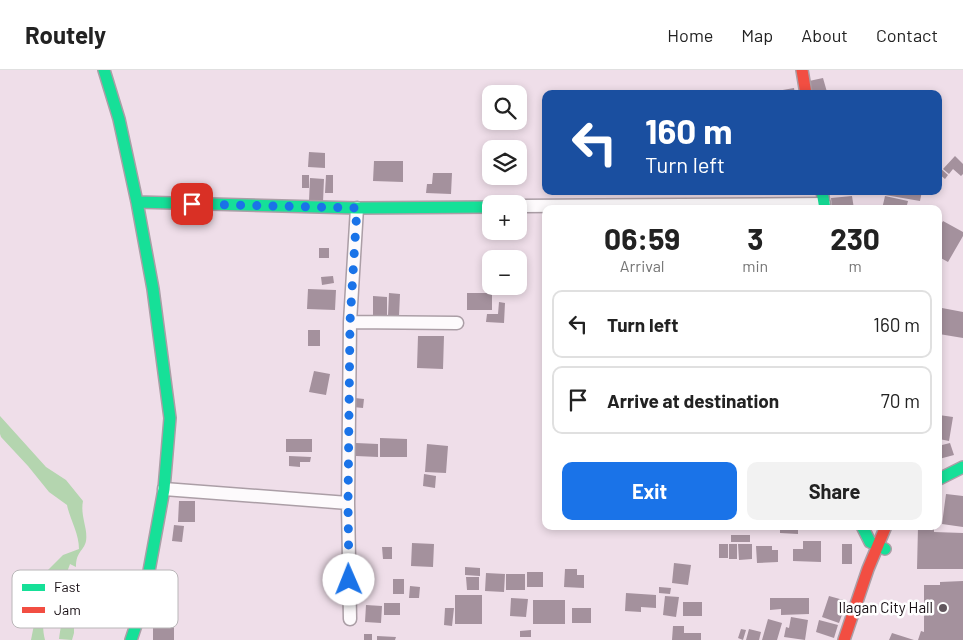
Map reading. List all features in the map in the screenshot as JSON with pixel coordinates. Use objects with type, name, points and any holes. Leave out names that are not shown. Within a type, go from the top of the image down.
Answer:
[{"type":"street","points":[[104,70],[117,114],[137,202],[153,289],[170,418],[164,489],[149,570]]},
{"type":"street","points":[[802,70],[805,90]]},
{"type":"street","points":[[580,205],[824,201]]},
{"type":"street","points":[[137,202],[357,208],[482,206]]},
{"type":"street","points":[[527,206],[542,206]]},
{"type":"street","points":[[350,619],[348,503],[350,322],[357,208]]},
{"type":"street","points":[[350,322],[457,323]]},
{"type":"street","points":[[942,467],[963,457]]},
{"type":"street","points":[[942,478],[963,467]]},
{"type":"street","points":[[164,489],[348,503]]},
{"type":"street","points":[[864,530],[870,542],[882,548]]},
{"type":"street","points":[[868,606],[878,572],[885,530]]},
{"type":"street","points":[[844,640],[882,548],[894,530]]},
{"type":"street","points":[[131,640],[135,628]]},
{"type":"shaded area","points":[[0,416],[46,467],[66,480],[83,501],[82,512],[86,541],[77,558],[76,567],[70,564],[68,570],[48,570],[63,555],[79,549],[76,532],[67,505],[49,492],[0,434]]},
{"type":"shaded area","points":[[33,628],[43,628],[45,640],[31,640]]},
{"type":"shaded area","points":[[60,628],[74,628],[72,640],[59,639]]},
{"type":"building","points":[[823,78],[826,90],[811,90],[809,81]]},
{"type":"building","points":[[309,152],[325,153],[325,168],[308,167]]},
{"type":"building","points":[[955,156],[963,164],[963,174],[961,176],[953,169],[949,174],[943,169]]},
{"type":"building","points":[[374,161],[403,161],[403,182],[373,181]]},
{"type":"building","points":[[942,170],[948,175],[945,179],[942,176]]},
{"type":"building","points":[[433,173],[452,173],[451,194],[426,193],[427,184],[432,184]]},
{"type":"building","points":[[302,175],[309,175],[309,188],[302,188]]},
{"type":"building","points":[[326,175],[333,175],[333,193],[325,193]]},
{"type":"building","points":[[310,178],[324,179],[323,202],[309,201]]},
{"type":"building","points":[[885,195],[921,195],[920,201]]},
{"type":"building","points":[[852,196],[853,205],[832,205],[831,198]]},
{"type":"building","points":[[885,196],[908,201],[907,205],[883,205]]},
{"type":"building","points":[[943,221],[963,232],[963,236],[948,262],[942,259]]},
{"type":"building","points":[[319,248],[329,248],[329,258],[319,258]]},
{"type":"building","points":[[333,276],[334,283],[322,285],[321,277]]},
{"type":"building","points":[[308,289],[336,290],[335,310],[307,309]]},
{"type":"building","points":[[389,293],[400,294],[399,316],[388,316]]},
{"type":"building","points":[[467,293],[492,295],[492,310],[467,310]]},
{"type":"building","points":[[373,296],[387,297],[387,316],[373,316]]},
{"type":"building","points":[[499,302],[505,303],[504,323],[486,322],[487,314],[498,314]]},
{"type":"building","points":[[942,308],[963,312],[963,338],[942,334]]},
{"type":"building","points":[[308,330],[320,330],[320,346],[308,346]]},
{"type":"building","points":[[418,336],[444,336],[443,369],[417,368]]},
{"type":"building","points":[[314,371],[330,374],[326,395],[309,392]]},
{"type":"building","points":[[355,398],[364,399],[363,408],[353,407]]},
{"type":"building","points":[[942,415],[953,417],[949,441],[942,440]]},
{"type":"building","points":[[380,438],[407,439],[407,457],[380,457]]},
{"type":"building","points":[[286,439],[312,439],[312,452],[286,452]]},
{"type":"building","points":[[356,443],[378,444],[378,457],[356,456]]},
{"type":"building","points":[[950,443],[954,455],[942,458],[942,445]]},
{"type":"building","points":[[427,444],[448,446],[446,473],[425,472]]},
{"type":"building","points":[[289,456],[311,457],[310,462],[300,462],[300,467],[289,466]]},
{"type":"building","points":[[424,474],[436,476],[435,488],[423,486]]},
{"type":"building","points":[[946,494],[963,496],[963,527],[942,524]]},
{"type":"building","points":[[179,501],[195,501],[195,522],[178,522]]},
{"type":"building","points":[[174,525],[184,526],[182,542],[172,541]]},
{"type":"building","points":[[780,530],[798,530],[798,534],[780,533]]},
{"type":"building","points":[[918,530],[963,533],[963,569],[917,569]]},
{"type":"building","points":[[731,535],[750,535],[750,542],[731,542]]},
{"type":"building","points":[[803,541],[821,541],[821,562],[793,561],[793,549],[803,549]]},
{"type":"building","points":[[412,543],[434,544],[433,567],[411,566]]},
{"type":"building","points":[[719,544],[728,544],[728,558],[719,558]]},
{"type":"building","points":[[729,544],[737,544],[737,559],[729,559]]},
{"type":"building","points":[[738,544],[752,544],[752,559],[739,560]]},
{"type":"building","points":[[842,544],[852,544],[852,564],[842,564]]},
{"type":"building","points":[[756,546],[772,546],[772,550],[778,550],[778,562],[757,563]]},
{"type":"building","points":[[382,547],[392,547],[392,559],[383,559]]},
{"type":"building","points":[[674,563],[691,565],[688,585],[672,583]]},
{"type":"building","points":[[465,567],[480,568],[480,576],[465,575]]},
{"type":"building","points":[[565,569],[577,569],[577,575],[584,575],[584,588],[564,587]]},
{"type":"building","points":[[527,572],[543,572],[543,587],[527,587]]},
{"type":"building","points":[[486,573],[505,574],[504,592],[485,591]]},
{"type":"building","points":[[506,574],[525,574],[525,590],[506,590]]},
{"type":"building","points":[[466,577],[479,577],[479,590],[467,590]]},
{"type":"building","points":[[393,579],[404,579],[404,594],[393,594]]},
{"type":"building","name":"Ilagan City Hall","points":[[963,581],[963,640],[918,640],[921,631],[924,632],[924,585],[940,585],[940,582]]},
{"type":"building","points":[[410,586],[420,587],[419,598],[409,598]]},
{"type":"building","points":[[659,587],[671,588],[670,594],[659,593]]},
{"type":"building","points":[[626,593],[656,595],[656,608],[641,607],[641,612],[625,611]]},
{"type":"building","points":[[455,595],[482,595],[482,624],[455,624]]},
{"type":"building","points":[[665,596],[679,597],[676,617],[663,615]]},
{"type":"building","points":[[829,596],[847,601],[839,623],[822,617]]},
{"type":"building","points":[[511,598],[528,599],[526,617],[510,616]]},
{"type":"building","points":[[770,598],[809,598],[809,614],[781,615],[781,609],[770,610]]},
{"type":"building","points":[[533,600],[565,600],[565,624],[533,624]]},
{"type":"building","points":[[683,602],[702,602],[702,616],[683,616]]},
{"type":"building","points":[[384,603],[400,603],[400,615],[384,615]]},
{"type":"building","points":[[366,605],[382,606],[381,623],[365,622]]},
{"type":"building","points":[[445,608],[454,608],[452,626],[444,625]]},
{"type":"building","points":[[572,608],[591,608],[591,623],[572,623]]},
{"type":"building","points":[[791,617],[808,620],[805,640],[784,637],[786,627],[789,628]]},
{"type":"building","points":[[768,619],[782,623],[777,640],[762,640]]},
{"type":"building","points":[[819,620],[838,625],[834,638],[816,632]]},
{"type":"building","points":[[673,626],[684,626],[684,633],[701,633],[701,640],[672,640]]},
{"type":"building","points":[[153,628],[174,628],[174,640],[153,640]]},
{"type":"building","points":[[741,629],[746,630],[743,640],[738,638]]},
{"type":"building","points":[[749,629],[761,632],[759,640],[746,640]]},
{"type":"building","points":[[531,630],[531,637],[520,637],[520,631]]},
{"type":"building","name":"Ilagan City Hall","points":[[892,633],[914,640],[889,640]]},
{"type":"building","points":[[364,634],[372,634],[372,640],[364,640]]},
{"type":"building","points":[[377,636],[396,637],[395,640],[377,640]]},
{"type":"traffic: fast","points":[[104,70],[119,119],[137,202],[357,208],[482,207]]},
{"type":"traffic: fast","points":[[823,195],[824,205]]},
{"type":"traffic: fast","points":[[137,202],[153,289],[170,418],[164,489],[149,570]]},
{"type":"traffic: fast","points":[[942,478],[963,467]]},
{"type":"traffic: fast","points":[[864,530],[870,542],[885,549]]},
{"type":"traffic: fast","points":[[131,640],[135,628]]},
{"type":"traffic: jam","points":[[802,70],[805,90]]},
{"type":"traffic: jam","points":[[844,640],[868,569],[884,530]]},
{"type":"place","name":"Ilagan City Hall","points":[[943,608]]},
{"type":"route","points":[[192,204],[357,208],[350,322],[349,580]]}]
